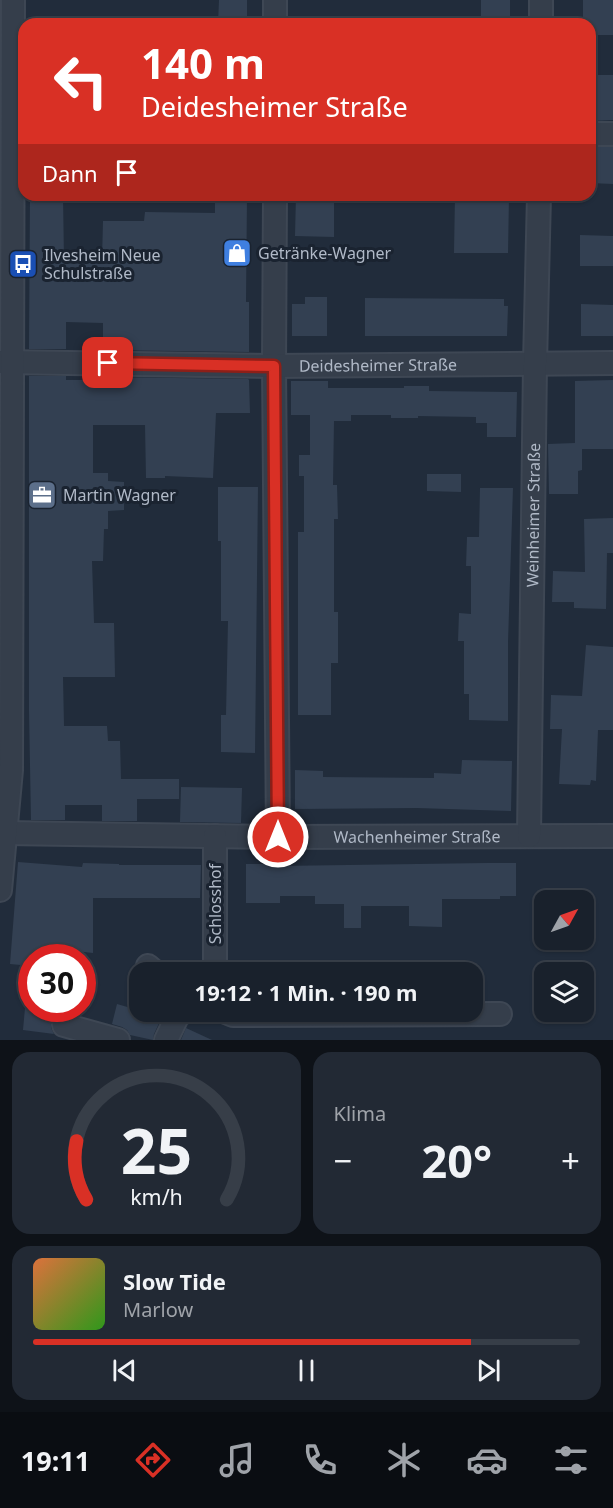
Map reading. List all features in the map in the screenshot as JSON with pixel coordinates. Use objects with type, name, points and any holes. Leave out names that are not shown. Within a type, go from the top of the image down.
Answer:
[{"type":"street","points":[[0,890],[5,833],[6,362],[13,0]]},
{"type":"street","points":[[275,18],[276,0]]},
{"type":"street","points":[[541,0],[541,18]]},
{"type":"street","points":[[596,134],[613,134]]},
{"type":"street","points":[[275,201],[278,837]]},
{"type":"street","name":"Weinheimer Straße","points":[[530,836],[539,201]]},
{"type":"street","name":"Deidesheimer Straße","points":[[6,362],[274,366],[613,363]]},
{"type":"street","name":"Wachenheimer Straße","points":[[5,833],[278,837],[613,836]]},
{"type":"street","name":"Schlosshof","points":[[215,836],[215,962]]},
{"type":"street","points":[[483,1014],[500,1014]]},
{"type":"street","points":[[166,1040],[175,1022]]},
{"type":"street","points":[[64,1025],[118,1040]]},
{"type":"building","points":[[219,0],[247,0],[247,18],[218,18]]},
{"type":"building","points":[[481,0],[510,0],[510,18],[481,18]]},
{"type":"building","points":[[583,0],[613,0],[613,35],[596,35],[596,18],[583,18]]},
{"type":"building","points":[[596,75],[613,75],[613,120],[596,121]]},
{"type":"building","points":[[596,147],[613,147],[613,184],[596,183]]},
{"type":"building","points":[[30,201],[63,201],[64,260],[102,260],[103,221],[144,221],[145,212],[215,213],[215,201],[247,201],[246,302],[249,302],[249,352],[103,350],[103,323],[66,322],[66,349],[29,349]]},
{"type":"building","points":[[296,201],[334,201],[334,237],[295,236]]},
{"type":"building","points":[[455,201],[509,201],[508,253],[454,253]]},
{"type":"building","points":[[580,235],[613,236],[613,266],[580,266]]},
{"type":"building","points":[[305,297],[327,297],[327,336],[292,336],[292,304],[305,304]]},
{"type":"building","points":[[365,298],[504,299],[504,306],[508,306],[507,336],[365,336]]},
{"type":"building","points":[[581,304],[613,305],[613,336],[581,336]]},
{"type":"building","points":[[29,376],[66,376],[66,380],[103,380],[103,377],[249,380],[250,413],[216,413],[213,478],[165,476],[165,478],[146,478],[145,425],[93,425],[93,473],[108,473],[108,481],[124,482],[124,510],[108,511],[108,529],[104,529],[103,561],[92,561],[94,623],[114,623],[115,677],[63,677],[64,726],[107,726],[108,741],[120,741],[121,779],[179,779],[179,799],[137,799],[137,821],[102,821],[102,805],[65,805],[65,820],[31,820]]},
{"type":"building","points":[[613,380],[613,449],[582,449],[582,470],[578,471],[578,494],[549,494],[548,444],[575,443],[575,381]]},
{"type":"building","points":[[291,381],[328,381],[328,388],[429,386],[429,391],[517,392],[516,437],[487,437],[487,423],[476,423],[476,417],[391,418],[391,415],[351,415],[351,421],[334,421],[333,485],[337,485],[338,519],[334,519],[334,612],[338,612],[338,663],[331,663],[331,715],[298,715],[298,532],[304,532],[304,476],[299,476],[299,455],[310,455],[310,415],[291,415]]},
{"type":"building","points":[[427,474],[461,474],[461,492],[427,491]]},
{"type":"building","points":[[218,487],[258,487],[255,753],[221,752],[221,715],[226,715],[228,621],[221,621]]},
{"type":"building","points":[[480,488],[513,488],[508,721],[469,720],[469,694],[464,694],[464,641],[458,641],[459,613],[471,614],[471,566],[466,566],[467,537],[479,537]]},
{"type":"building","points":[[613,518],[613,553],[607,553],[606,609],[574,608],[574,602],[552,602],[553,571],[585,572],[584,519]]},
{"type":"building","points":[[586,645],[613,647],[613,730],[598,730],[596,781],[591,780],[590,785],[559,784],[562,729],[550,729],[551,695],[582,696]]},
{"type":"building","points":[[462,760],[512,761],[511,811],[417,808],[295,809],[295,770],[323,771],[323,777],[434,778],[434,773],[461,774]]},
{"type":"building","points":[[181,787],[242,788],[241,823],[180,822]]},
{"type":"building","points":[[18,862],[82,867],[83,863],[201,865],[200,898],[93,898],[93,944],[18,944],[18,965],[10,964]]},
{"type":"building","points":[[516,863],[516,896],[500,896],[500,899],[442,899],[442,927],[409,926],[409,906],[361,906],[361,928],[344,928],[344,904],[315,904],[315,896],[280,896],[280,903],[246,903],[246,864],[279,864],[279,866]]},
{"type":"building","points":[[117,1004],[129,1007],[129,1022],[160,1022],[153,1040],[130,1035],[127,1030],[112,1024]]},
{"type":"building","points":[[24,1022],[51,1022],[54,1034],[23,1030]]},
{"type":"building","points":[[186,1028],[212,1040],[181,1040]]},
{"type":"place","name":"Getränke-Wagner","points":[[237,253]]},
{"type":"place","name":"Ilvesheim Neue Schulstraße","points":[[23,264]]},
{"type":"place","name":"Martin Wagner","points":[[42,495]]},
{"type":"route","points":[[108,363],[274,366],[278,837]]}]
